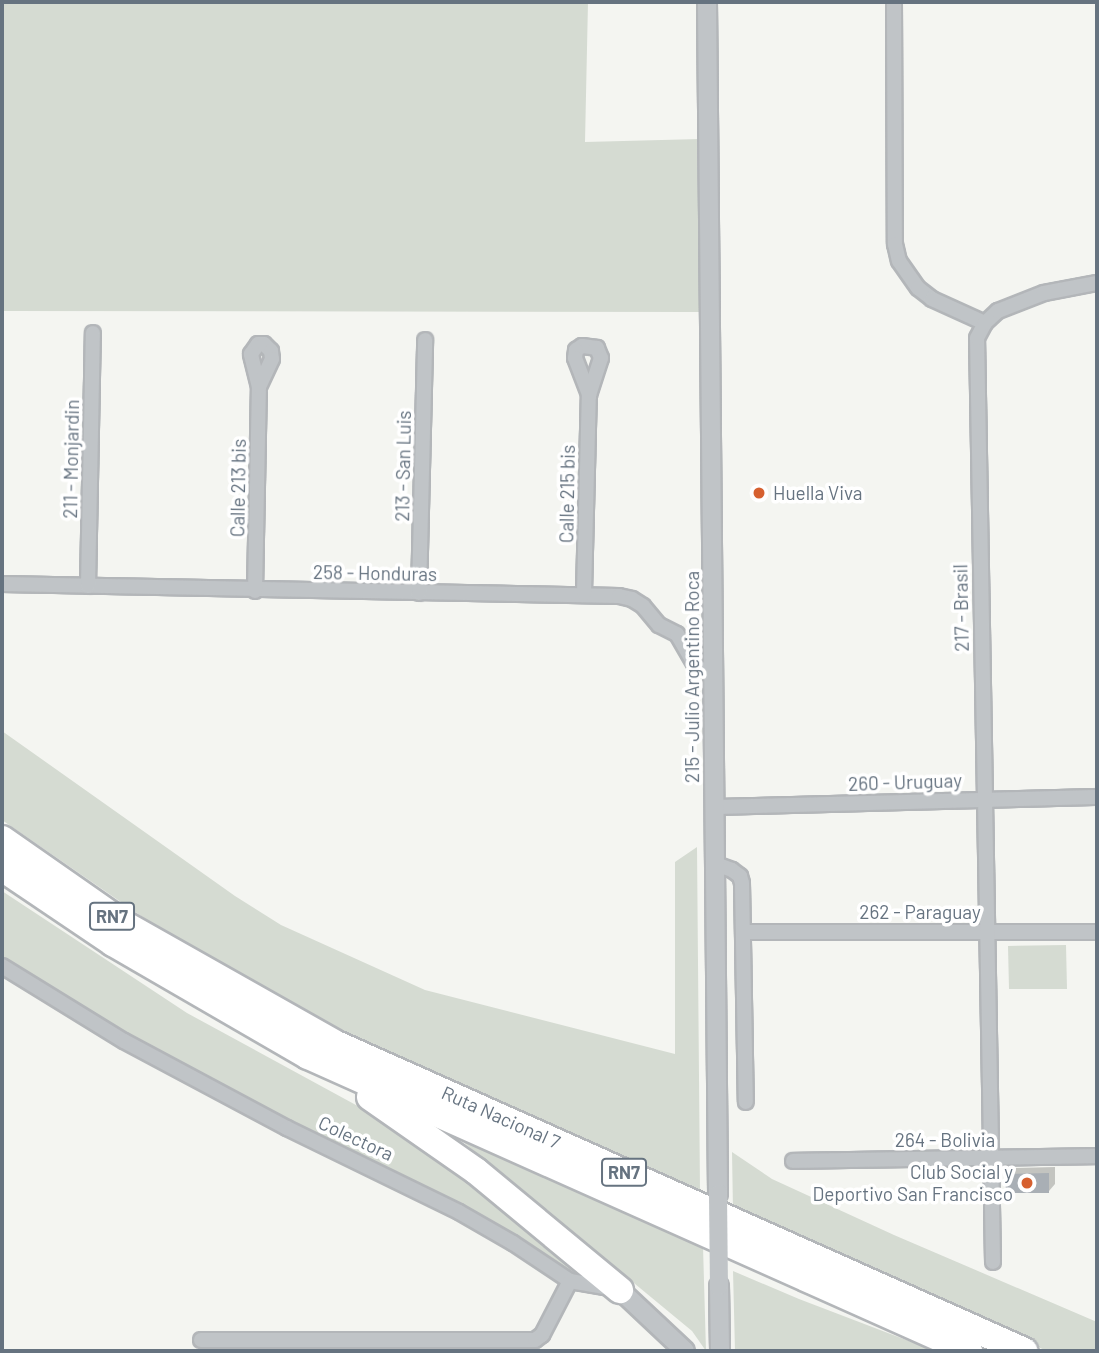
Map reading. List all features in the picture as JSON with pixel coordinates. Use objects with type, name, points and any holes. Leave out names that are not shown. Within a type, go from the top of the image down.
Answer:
[{"type":"highway","name":"Ruta Nacional 7","points":[[2,839],[124,924],[334,1043],[1024,1351]]},
{"type":"highway","name":"Ruta Nacional 7","points":[[2,868],[113,943],[308,1056],[969,1351]]},
{"type":"highway","points":[[308,1056],[476,1171],[620,1290]]},
{"type":"street","name":"215 - Julio Argentino Roca","points":[[707,2],[713,863],[720,1351]]},
{"type":"street","points":[[894,2],[895,244],[899,261],[918,288],[932,299],[985,323],[998,311],[1023,300],[1077,285],[1097,283]]},
{"type":"street","name":"217 - Brasil","points":[[985,323],[977,338],[976,363],[993,1262]]},
{"type":"street","name":"211 - Monjardin","points":[[88,586],[93,333]]},
{"type":"street","name":"213 - San Luis","points":[[419,593],[425,340]]},
{"type":"street","name":"Calle 213 bis","points":[[255,591],[259,387]]},
{"type":"street","name":"Calle 215 bis","points":[[584,593],[589,395]]},
{"type":"street","name":"258 - Honduras","points":[[2,584],[255,591],[584,593],[632,599],[643,606],[659,625],[677,634],[697,668],[713,672]]},
{"type":"street","name":"260 - Uruguay","points":[[714,807],[1097,797]]},
{"type":"street","points":[[713,863],[740,876],[746,1101]]},
{"type":"street","name":"262 - Paraguay","points":[[743,932],[1097,932]]},
{"type":"street","name":"Colectora","points":[[2,966],[135,1047],[286,1128],[459,1212],[513,1243],[570,1281],[620,1290]]},
{"type":"street","name":"264 - Bolivia","points":[[793,1161],[992,1160],[1097,1156]]},
{"type":"street","points":[[201,1340],[535,1340],[542,1335],[570,1281]]},
{"type":"street","points":[[620,1290],[685,1351]]},
{"type":"shaded area","points":[[2,2],[588,2],[585,142],[700,139],[700,312],[2,311]]},
{"type":"shaded area","points":[[2,731],[235,896],[281,925],[425,990],[675,1054],[675,862],[697,847],[700,1191],[347,1034],[160,929],[2,820]]},
{"type":"shaded area","points":[[2,891],[187,1013],[422,1141],[556,1250],[575,1275],[557,1267],[518,1236],[464,1206],[219,1084],[128,1035],[12,964],[2,957]]},
{"type":"shaded area","points":[[1066,945],[1067,989],[1009,989],[1008,946]]},
{"type":"shaded area","points":[[439,1122],[703,1246],[706,1351],[692,1331]]},
{"type":"shaded area","points":[[732,1152],[772,1179],[894,1235],[1097,1322],[1097,1351],[1047,1351],[733,1211]]},
{"type":"shaded area","points":[[733,1271],[799,1299],[935,1351],[735,1351]]},
{"type":"building","name":"Club Social y Deportivo San Francisco","points":[[1049,1173],[1049,1193],[1006,1193],[1005,1174]]},
{"type":"place","name":"Huella Viva","points":[[759,493]]},
{"type":"place","name":"Club Social y Deportivo San Francisco","points":[[1027,1183]]}]
